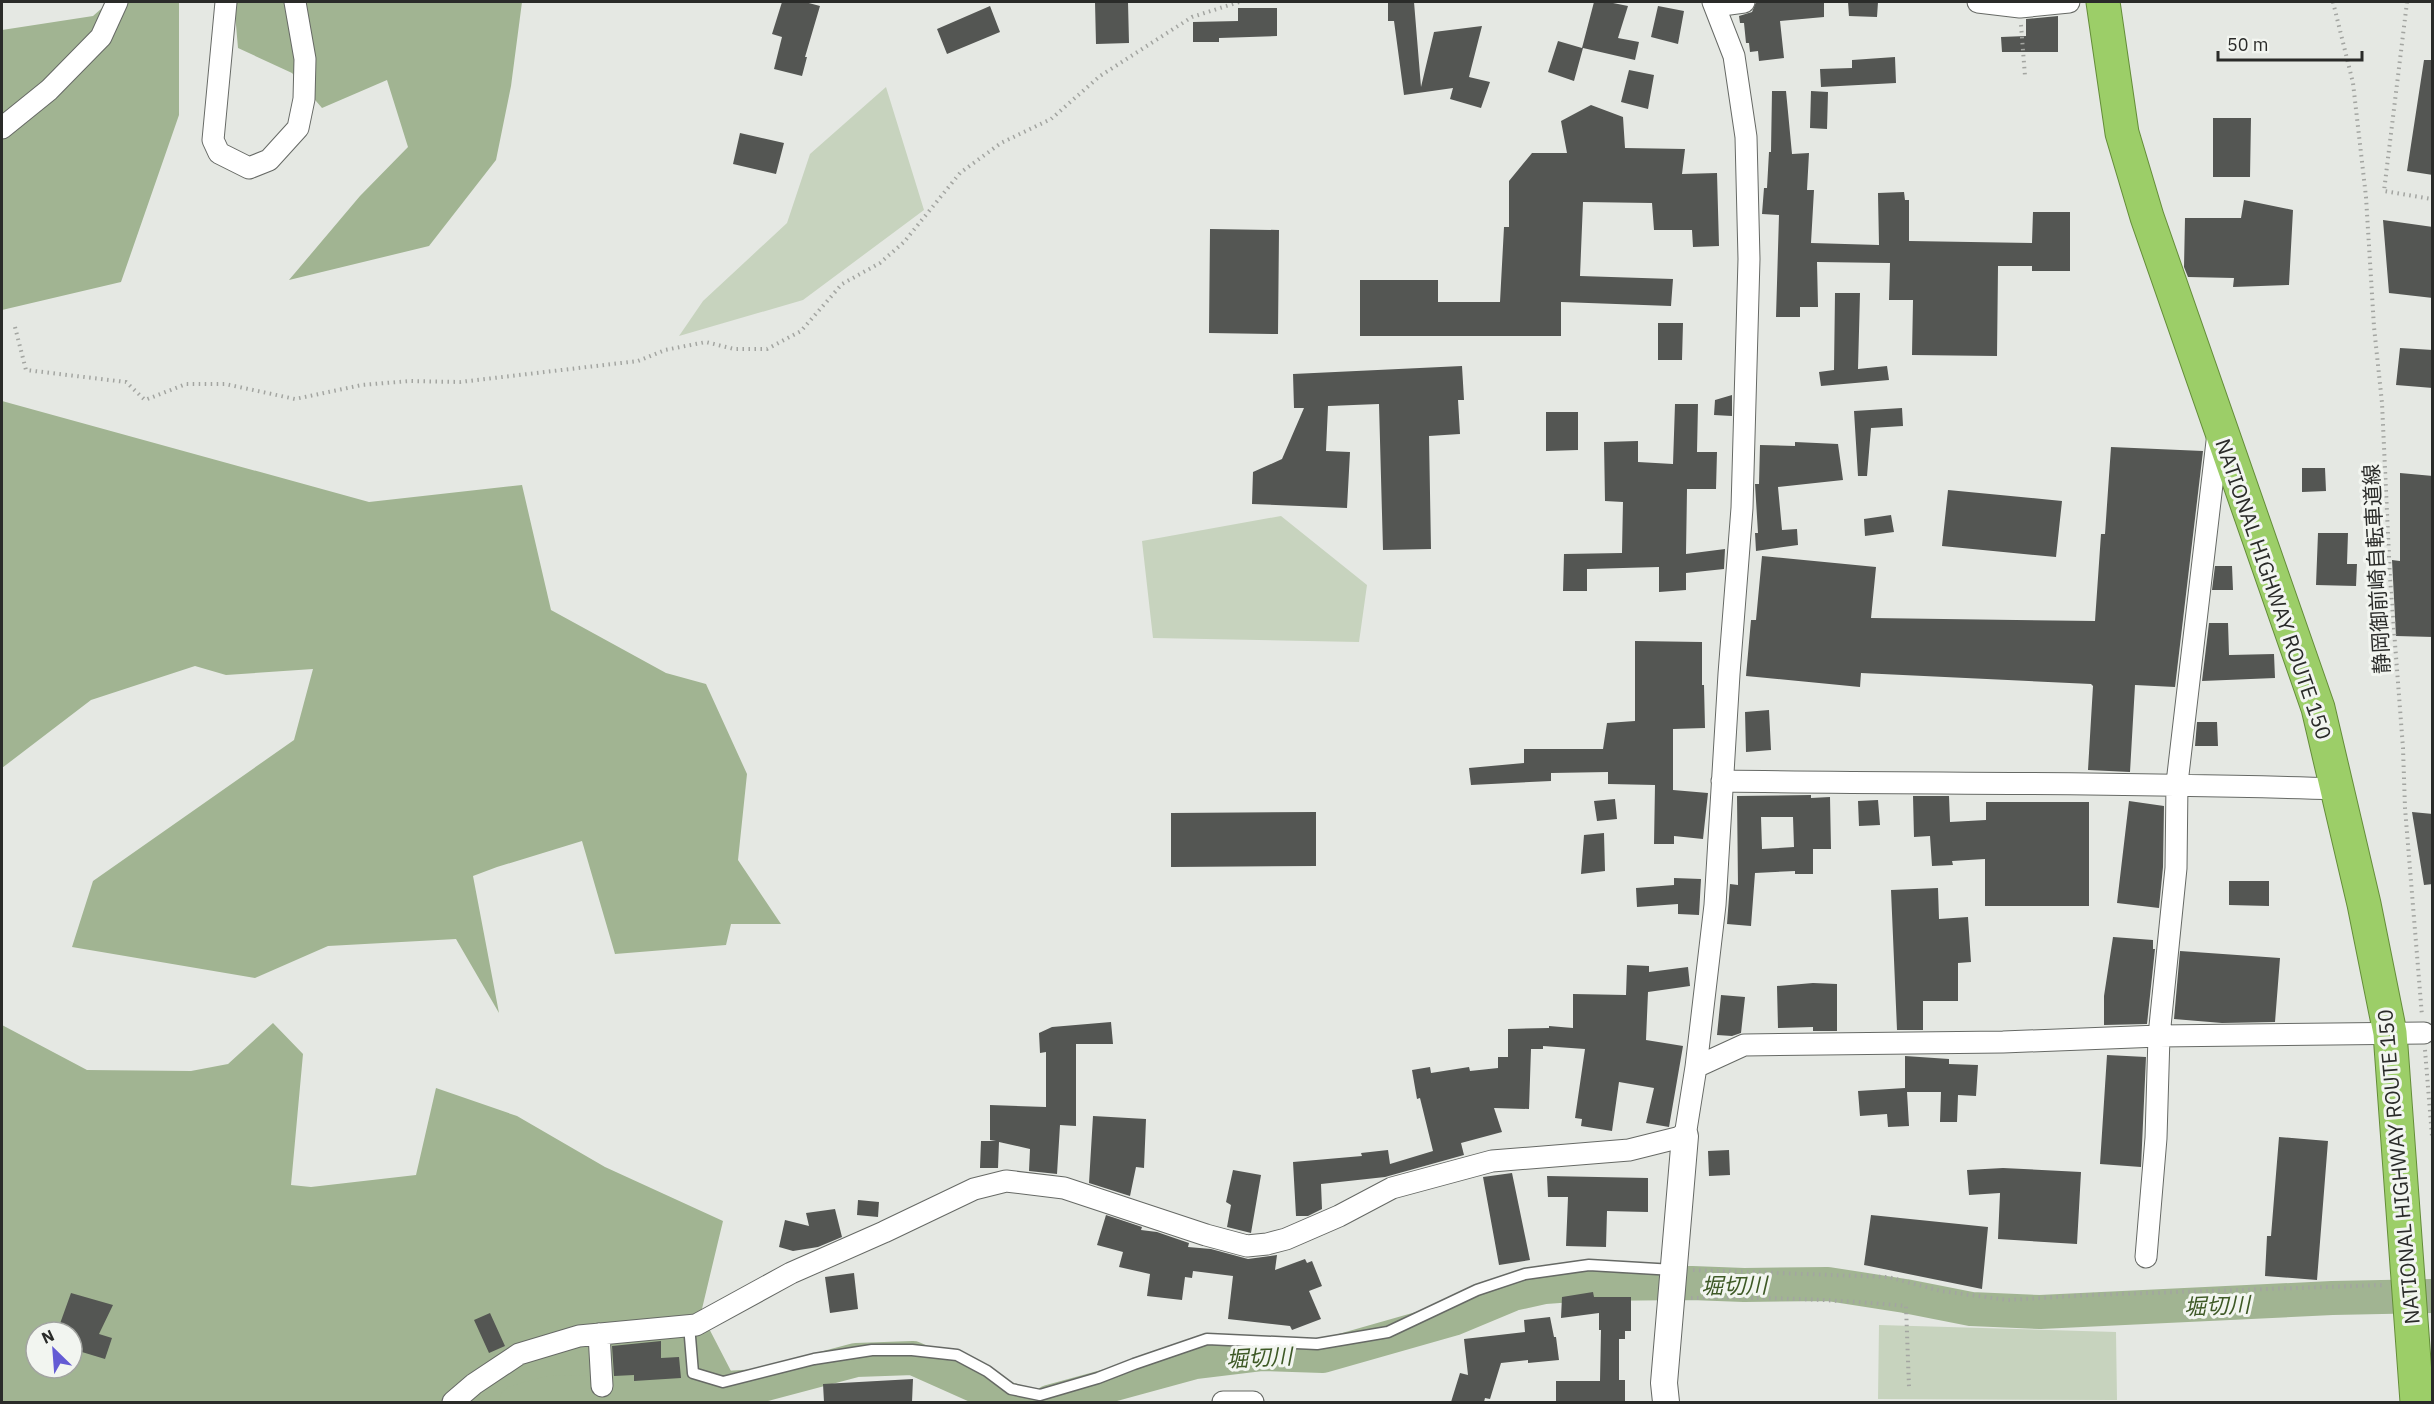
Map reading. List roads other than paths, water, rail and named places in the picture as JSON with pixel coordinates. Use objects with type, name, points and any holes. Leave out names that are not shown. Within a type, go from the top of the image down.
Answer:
[{"type":"highway","name":"NATIONAL HIGHWAY ROUTE 150","points":[[2103,2],[2122,133],[2147,217],[2218,427],[2318,708],[2364,904],[2390,1033],[2417,1402]]},
{"type":"street","points":[[2,128],[49,90],[101,36],[117,2]]},
{"type":"street","points":[[226,2],[213,140],[219,153],[249,168],[269,160],[298,128],[304,99],[305,59],[295,2]]},
{"type":"street","points":[[1666,1402],[1664,1383],[1685,1136],[1696,1067],[1715,905],[1742,508],[1749,206],[1746,136],[1734,56],[1714,4],[1744,2]]},
{"type":"street","points":[[1978,2],[2020,7],[2069,2]]},
{"type":"street","points":[[2146,1257],[2156,1138],[2159,1036],[2176,868],[2177,783],[2218,427]]},
{"type":"street","points":[[1722,781],[2177,783],[2337,789]]},
{"type":"street","points":[[1696,1067],[1744,1045],[2424,1033]]},
{"type":"street","points":[[453,1402],[474,1384],[519,1354],[579,1336],[696,1324],[791,1273],[974,1189],[1005,1180],[1064,1188],[1206,1235],[1247,1246],[1286,1239],[1339,1216],[1392,1188],[1492,1161],[1629,1150],[1685,1136]]},
{"type":"street","points":[[599,1334],[602,1386]]},
{"type":"street","points":[[1223,1402],[1253,1402]]},
{"type":"lane","points":[[689,1325],[693,1373],[723,1382],[814,1359],[872,1350],[912,1350],[957,1355],[987,1371],[1011,1389],[1040,1395],[1098,1378],[1207,1339],[1317,1344],[1388,1332],[1478,1290],[1526,1274],[1589,1265],[1675,1270]]},
{"type":"waterway","name":"堀切川","points":[[1049,1402],[1195,1362],[1261,1354],[1323,1356],[1453,1319],[1513,1294],[1545,1287],[1586,1284],[1828,1284],[1971,1309],[2040,1312],[2332,1298],[2432,1296]]},
{"type":"waterway","name":"堀切川","points":[[516,1402],[548,1393],[664,1392],[758,1386],[856,1360],[913,1358],[996,1395],[1018,1402]]}]
